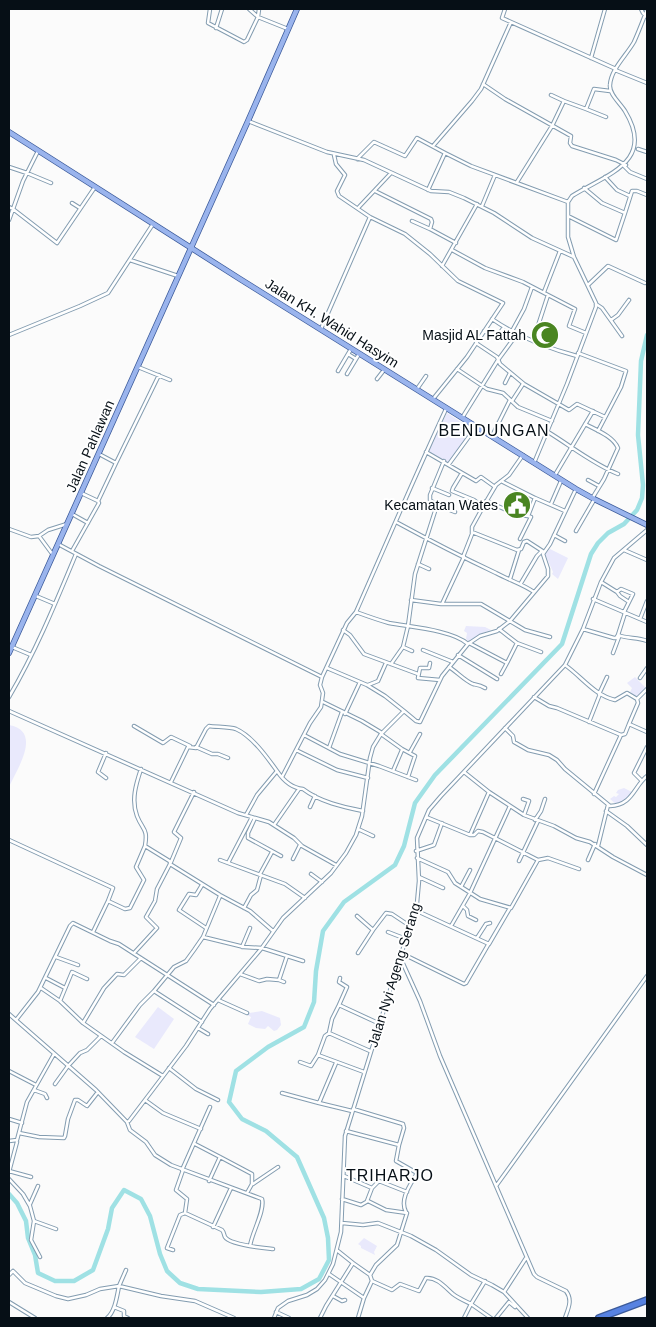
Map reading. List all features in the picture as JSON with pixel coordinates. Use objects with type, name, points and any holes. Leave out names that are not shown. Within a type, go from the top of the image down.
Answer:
[{"type":"highway","points":[[599,1318],[647,1300]]},
{"type":"main road","name":"Jalan Pahlawan","points":[[9,653],[140,368],[178,276],[297,9]]},
{"type":"main road","name":"Jalan KH. Wahid Hasyim","points":[[9,132],[36,154],[151,227],[191,248],[576,489],[647,525]]},
{"type":"street","points":[[210,9],[208,23],[242,42],[245,41],[258,17],[259,9]]},
{"type":"street","points":[[216,28],[222,9]]},
{"type":"street","points":[[248,9],[258,17],[288,29]]},
{"type":"street","points":[[505,9],[502,18],[647,83]]},
{"type":"street","points":[[590,58],[605,9]]},
{"type":"street","points":[[641,9],[646,16]]},
{"type":"street","points":[[622,336],[602,308],[596,304],[574,256],[568,237],[568,202],[571,196],[625,166],[634,157],[638,148],[638,138],[627,113],[610,91],[610,82],[615,70],[633,43],[647,10]]},
{"type":"street","points":[[433,146],[472,101],[483,84],[511,22]]},
{"type":"street","points":[[483,84],[571,136],[570,143],[572,146],[616,160],[630,172],[647,179]]},
{"type":"street","points":[[586,109],[594,89],[610,91]]},
{"type":"street","points":[[551,96],[606,116]]},
{"type":"street","points":[[517,182],[552,126],[564,101]]},
{"type":"street","points":[[248,121],[334,155],[357,159],[428,190],[449,192],[482,206],[532,238],[574,256]]},
{"type":"street","points":[[357,159],[374,142],[404,156],[416,138],[495,175],[568,202]]},
{"type":"street","points":[[638,148],[647,152]]},
{"type":"street","points":[[428,190],[446,153]]},
{"type":"street","points":[[9,220],[36,154]]},
{"type":"street","points":[[334,155],[336,164],[346,175],[337,193],[370,217],[406,234],[430,254],[452,277],[503,302],[476,343],[433,399]]},
{"type":"street","points":[[9,167],[51,182]]},
{"type":"street","points":[[358,208],[391,173]]},
{"type":"street","points":[[482,206],[495,175]]},
{"type":"street","points":[[605,177],[617,190],[630,196]]},
{"type":"street","points":[[584,188],[602,203],[625,213]]},
{"type":"street","points":[[9,207],[13,208],[57,243],[93,190]]},
{"type":"street","points":[[568,216],[616,240],[630,196],[634,190],[647,194]]},
{"type":"street","points":[[375,191],[432,220],[430,230]]},
{"type":"street","points":[[72,203],[80,208]]},
{"type":"street","points":[[442,267],[477,204]]},
{"type":"street","points":[[321,329],[370,217]]},
{"type":"street","points":[[412,221],[456,243]]},
{"type":"street","points":[[9,335],[105,295],[111,290],[151,227]]},
{"type":"street","points":[[452,250],[485,268],[544,292],[575,309],[570,326],[586,333]]},
{"type":"street","points":[[544,292],[560,251]]},
{"type":"street","points":[[130,260],[178,276]]},
{"type":"street","points":[[588,286],[608,266],[644,283]]},
{"type":"street","points":[[512,331],[524,310],[532,287]]},
{"type":"street","points":[[533,340],[548,295]]},
{"type":"street","points":[[611,320],[618,315],[629,300]]},
{"type":"street","points":[[534,462],[548,432],[596,304]]},
{"type":"street","points":[[492,319],[517,334],[552,349],[577,354],[626,372],[621,387],[598,431]]},
{"type":"street","points":[[484,331],[497,337],[504,327]]},
{"type":"street","points":[[462,418],[498,360],[517,334]]},
{"type":"street","points":[[476,343],[497,357],[510,373],[524,384],[558,405],[569,410],[577,404],[605,417]]},
{"type":"street","points":[[338,371],[352,348]]},
{"type":"street","points":[[347,374],[360,353]]},
{"type":"street","points":[[348,354],[356,359]]},
{"type":"street","points":[[140,368],[170,380]]},
{"type":"street","points":[[377,379],[385,369]]},
{"type":"street","points":[[456,369],[490,391],[503,393],[522,410],[552,421]]},
{"type":"street","points":[[505,383],[510,373]]},
{"type":"street","points":[[72,551],[98,506],[98,500],[159,375]]},
{"type":"street","points":[[417,389],[426,376]]},
{"type":"street","points":[[492,436],[511,401],[524,384]]},
{"type":"street","points":[[282,777],[322,702],[323,693],[320,684],[322,677],[344,630],[356,612],[447,408]]},
{"type":"street","points":[[555,476],[593,410]]},
{"type":"street","points":[[576,531],[618,450],[618,446],[609,437],[585,424]]},
{"type":"street","points":[[449,464],[476,426]]},
{"type":"street","points":[[548,432],[608,470],[618,474]]},
{"type":"street","points":[[426,452],[476,481],[481,477],[495,487]]},
{"type":"street","points":[[99,454],[116,463]]},
{"type":"street","points":[[442,604],[463,557],[472,527],[486,501],[495,487],[513,470],[523,455]]},
{"type":"street","points":[[444,462],[432,488],[430,499],[437,505],[455,512]]},
{"type":"street","points":[[462,473],[452,490],[474,500],[483,507]]},
{"type":"street","points":[[551,504],[562,480]]},
{"type":"street","points":[[588,480],[599,486]]},
{"type":"street","points":[[501,481],[566,511]]},
{"type":"street","points":[[432,488],[449,495]]},
{"type":"street","points":[[521,583],[527,572],[549,546],[576,489]]},
{"type":"street","points":[[81,493],[98,500]]},
{"type":"street","points":[[520,539],[531,519],[528,516],[535,498]]},
{"type":"street","points":[[486,501],[518,515],[528,516]]},
{"type":"street","points":[[391,664],[402,648],[408,626],[413,584],[437,505]]},
{"type":"street","points":[[72,514],[88,523]]},
{"type":"street","points":[[396,522],[463,557],[521,583],[534,592]]},
{"type":"street","points":[[9,529],[29,536],[39,536],[48,530],[67,524]]},
{"type":"street","name":"Jalan Nyi Ageng Serang","points":[[276,1312],[291,1299],[317,1290],[329,1274],[337,1251],[342,1223],[343,1145],[378,1023],[415,910],[418,897],[416,838],[434,803],[565,665],[584,629],[593,599],[614,558],[647,530]]},
{"type":"street","points":[[472,532],[519,550]]},
{"type":"street","points":[[554,535],[565,541]]},
{"type":"street","points":[[39,536],[53,556]]},
{"type":"street","points":[[327,668],[367,685],[420,722],[440,680],[458,655],[480,636],[499,629],[510,621],[548,575],[543,552],[526,541],[519,550],[510,579]]},
{"type":"street","points":[[60,545],[322,677]]},
{"type":"street","points":[[624,550],[647,560]]},
{"type":"street","points":[[9,697],[31,656],[76,554]]},
{"type":"street","points":[[418,564],[429,568]]},
{"type":"street","points":[[601,582],[629,602]]},
{"type":"street","points":[[613,653],[633,594],[621,589],[617,592]]},
{"type":"street","points":[[35,596],[55,604]]},
{"type":"street","points":[[593,599],[647,622]]},
{"type":"street","points":[[411,600],[442,604],[481,604],[529,631],[550,637]]},
{"type":"street","points":[[640,619],[647,601]]},
{"type":"street","points":[[356,612],[387,622],[456,638],[507,663]]},
{"type":"street","points":[[499,629],[517,643],[541,652]]},
{"type":"street","points":[[584,629],[614,638],[619,635],[647,641]]},
{"type":"street","points":[[344,630],[353,639],[361,652],[418,674],[419,678],[440,680]]},
{"type":"street","points":[[501,674],[517,643]]},
{"type":"street","points":[[12,646],[31,656]]},
{"type":"street","points":[[402,648],[412,651]]},
{"type":"street","points":[[423,650],[453,662]]},
{"type":"street","points":[[458,655],[497,679]]},
{"type":"street","points":[[367,685],[378,681],[386,663]]},
{"type":"street","points":[[418,674],[420,667],[429,668],[430,663]]},
{"type":"street","points":[[565,665],[599,694],[615,700],[627,694],[636,699],[638,703],[625,734],[621,735],[594,794]]},
{"type":"street","points":[[449,667],[470,682],[478,683],[484,688]]},
{"type":"street","points":[[640,678],[647,668]]},
{"type":"street","points":[[589,722],[606,677]]},
{"type":"street","points":[[329,748],[343,713],[360,682]]},
{"type":"street","points":[[636,699],[647,689]]},
{"type":"street","points":[[534,697],[549,706],[621,735]]},
{"type":"street","points":[[322,702],[362,721],[402,749],[410,752],[415,757],[408,777]]},
{"type":"street","points":[[9,711],[246,815],[274,825],[300,844],[336,865]]},
{"type":"street","points":[[127,1122],[214,1005],[262,948],[287,913],[331,873],[346,853],[358,829],[363,811],[373,747],[381,734],[404,711]]},
{"type":"street","points":[[629,724],[647,732]]},
{"type":"street","points":[[134,726],[163,743],[171,737],[190,746],[228,758]]},
{"type":"street","points":[[196,747],[208,726],[234,729],[259,748],[289,784],[299,789],[303,788],[315,796],[340,806],[363,811]]},
{"type":"street","points":[[505,728],[513,736],[514,742],[535,754],[549,756],[557,760],[608,805],[620,804],[631,797],[647,776]]},
{"type":"street","points":[[410,752],[420,734]]},
{"type":"street","points":[[304,735],[354,759],[416,780]]},
{"type":"street","points":[[171,782],[190,746]]},
{"type":"street","points":[[642,781],[634,773],[647,746]]},
{"type":"street","points":[[393,771],[402,749]]},
{"type":"street","points":[[296,750],[338,770],[368,778]]},
{"type":"street","points":[[106,753],[98,772],[106,778]]},
{"type":"street","points":[[108,901],[125,909],[130,908],[144,880],[136,867],[145,846],[146,834],[136,814],[134,793],[141,769]]},
{"type":"street","points":[[246,815],[257,795],[277,771]]},
{"type":"street","points":[[464,772],[524,815],[596,845],[613,857],[647,875]]},
{"type":"street","points":[[274,825],[299,789]]},
{"type":"street","points":[[134,953],[157,928],[146,917],[155,901],[157,889],[181,838],[174,832],[194,792]]},
{"type":"street","points":[[470,835],[490,792]]},
{"type":"street","points":[[310,807],[315,796]]},
{"type":"street","points":[[522,799],[529,801],[524,815]]},
{"type":"street","points":[[519,861],[545,799]]},
{"type":"street","points":[[588,860],[596,845],[608,805]]},
{"type":"street","points":[[451,926],[470,893],[510,806]]},
{"type":"street","points":[[606,811],[627,826],[647,845]]},
{"type":"street","points":[[253,817],[248,838],[281,856]]},
{"type":"street","points":[[228,863],[253,817]]},
{"type":"street","points":[[426,817],[470,835],[480,831],[538,860],[548,858],[579,869]]},
{"type":"street","points":[[416,852],[434,846],[442,823]]},
{"type":"street","points":[[358,829],[373,836]]},
{"type":"street","points":[[9,840],[113,889],[93,932]]},
{"type":"street","points":[[293,859],[300,844]]},
{"type":"street","points":[[145,846],[220,895],[252,913],[273,932]]},
{"type":"street","points":[[244,908],[251,894],[257,890],[261,875],[272,852]]},
{"type":"street","points":[[417,858],[448,872],[453,881],[470,893],[487,902],[510,908]]},
{"type":"street","points":[[220,860],[285,884],[305,898]]},
{"type":"street","points":[[401,953],[464,984],[466,983],[538,860]]},
{"type":"street","points":[[461,887],[470,870]]},
{"type":"street","points":[[312,874],[322,882]]},
{"type":"street","points":[[418,877],[443,888]]},
{"type":"street","points":[[203,884],[196,895],[188,894],[179,909],[180,912],[206,928]]},
{"type":"street","points":[[112,1043],[140,1005],[166,976],[176,965],[187,960],[202,937],[220,895]]},
{"type":"street","points":[[463,906],[467,910],[468,916],[476,920]]},
{"type":"street","points":[[415,910],[489,944]]},
{"type":"street","points":[[358,953],[386,914],[392,914],[410,926]]},
{"type":"street","points":[[358,916],[373,930]]},
{"type":"street","points":[[16,1020],[41,988],[72,923],[119,944],[166,976],[214,1005]]},
{"type":"street","points":[[477,938],[486,924],[490,923]]},
{"type":"street","points":[[242,946],[250,928]]},
{"type":"street","points":[[388,932],[406,940]]},
{"type":"street","points":[[202,937],[242,946],[262,948],[303,961]]},
{"type":"street","points":[[279,980],[286,956]]},
{"type":"street","points":[[56,957],[78,965]]},
{"type":"street","points":[[400,957],[526,1258],[535,1276],[568,1293],[571,1301],[565,1318]]},
{"type":"street","points":[[83,1023],[108,982],[117,974],[124,975],[141,958]]},
{"type":"street","points":[[60,1001],[72,972],[87,979]]},
{"type":"street","points":[[239,974],[256,980],[279,980],[284,982]]},
{"type":"street","points":[[496,1186],[647,976]]},
{"type":"street","points":[[46,978],[66,988]]},
{"type":"street","points":[[300,1062],[311,1066],[318,1055],[325,1036],[329,1033],[332,1019],[347,987],[339,982],[340,978]]},
{"type":"street","points":[[41,988],[60,1001],[83,1023],[101,1036],[163,1076]]},
{"type":"street","points":[[154,991],[202,1022]]},
{"type":"street","points":[[218,1000],[247,1013]]},
{"type":"street","points":[[339,1005],[378,1023]]},
{"type":"street","points":[[9,1014],[98,1092],[127,1122],[130,1130],[146,1142],[155,1155],[182,1170],[261,1197],[263,1202],[250,1246]]},
{"type":"street","points":[[198,1028],[208,1034]]},
{"type":"street","points":[[329,1033],[370,1052]]},
{"type":"street","points":[[56,1084],[68,1066],[80,1053],[87,1050],[101,1036]]},
{"type":"street","points":[[31,1177],[9,1171],[20,1133],[24,1110],[54,1054]]},
{"type":"street","points":[[318,1055],[364,1072]]},
{"type":"street","points":[[318,1103],[336,1062]]},
{"type":"street","points":[[169,1068],[196,1089],[218,1100]]},
{"type":"street","points":[[9,1071],[36,1085]]},
{"type":"street","points":[[34,1090],[48,1098]]},
{"type":"street","points":[[20,1133],[39,1137],[64,1138],[75,1100],[87,1106],[98,1092]]},
{"type":"street","points":[[282,1093],[403,1124],[404,1128],[396,1161],[417,1173],[403,1203],[407,1215],[397,1244],[376,1265],[370,1275]]},
{"type":"street","points":[[145,1100],[163,1113],[201,1129]]},
{"type":"street","points":[[173,1250],[167,1248],[180,1216],[185,1213],[187,1199],[176,1190],[187,1154],[194,1144],[210,1107]]},
{"type":"street","points":[[9,1119],[22,1123]]},
{"type":"street","points":[[346,1131],[399,1145]]},
{"type":"street","points":[[9,1142],[17,1140]]},
{"type":"street","points":[[194,1144],[250,1172],[252,1184]]},
{"type":"street","points":[[210,1180],[220,1157]]},
{"type":"street","points":[[247,1193],[252,1184],[278,1167]]},
{"type":"street","points":[[344,1176],[372,1188]]},
{"type":"street","points":[[9,1179],[23,1194],[30,1206],[34,1221],[31,1240],[40,1257]]},
{"type":"street","points":[[342,1199],[361,1206],[367,1202],[372,1188],[379,1181],[407,1192]]},
{"type":"street","points":[[30,1206],[38,1186]]},
{"type":"street","points":[[213,1227],[231,1188]]},
{"type":"street","points":[[367,1202],[386,1210],[406,1212]]},
{"type":"street","points":[[185,1213],[223,1231],[226,1239],[250,1246],[273,1249]]},
{"type":"street","points":[[34,1221],[56,1229]]},
{"type":"street","points":[[342,1223],[363,1225],[378,1223],[422,1241],[471,1275],[504,1292],[528,1318]]},
{"type":"street","points":[[337,1251],[370,1275],[372,1281],[358,1318]]},
{"type":"street","points":[[504,1292],[526,1258]]},
{"type":"street","points":[[320,1318],[353,1263]]},
{"type":"street","points":[[107,1318],[114,1307],[119,1286],[126,1270]]},
{"type":"street","points":[[9,1275],[13,1271],[25,1283],[68,1299],[86,1295],[100,1289],[119,1286],[161,1296],[195,1301],[231,1318]]},
{"type":"street","points":[[329,1274],[364,1298]]},
{"type":"street","points":[[372,1281],[392,1290],[400,1284],[419,1291],[426,1278],[429,1278],[438,1282],[491,1318]]},
{"type":"street","points":[[464,1318],[485,1281]]},
{"type":"street","points":[[332,1296],[343,1302],[346,1300]]},
{"type":"street","points":[[9,1302],[35,1318]]},
{"type":"street","points":[[496,1318],[509,1302],[523,1314],[521,1318]]},
{"type":"street","points":[[114,1307],[124,1311],[124,1316],[128,1318]]},
{"type":"street","points":[[274,1318],[276,1312],[289,1318]]},
{"type":"shaded area","points":[[447,413],[473,430],[448,464],[427,453]]},
{"type":"shaded area","points":[[550,549],[568,558],[558,579],[552,574],[553,572],[545,554]]},
{"type":"shaded area","points":[[466,626],[485,627],[491,630],[480,634],[470,642],[466,639],[467,633],[464,631]]},
{"type":"shaded area","points":[[635,677],[646,688],[637,698],[630,692],[632,688],[627,683]]},
{"type":"shaded area","points":[[9,725],[19,729],[24,735],[26,743],[25,752],[9,787]]},
{"type":"shaded area","points":[[624,788],[632,792],[631,795],[627,800],[617,805],[610,799],[619,794],[616,793],[618,790]]},
{"type":"shaded area","points":[[158,1007],[174,1019],[154,1049],[135,1037]]},
{"type":"shaded area","points":[[262,1011],[280,1018],[281,1025],[277,1030],[274,1031],[268,1026],[265,1029],[256,1028],[248,1024],[251,1017],[247,1015],[249,1013]]},
{"type":"shaded area","points":[[364,1238],[377,1246],[374,1252],[375,1255],[361,1248],[358,1244]]},
{"type":"waterway","points":[[9,1194],[17,1203],[26,1221],[28,1238],[35,1255],[38,1273],[55,1281],[74,1281],[93,1270],[108,1229],[112,1208],[124,1190],[141,1199],[150,1216],[160,1254],[167,1271],[180,1283],[198,1289],[261,1292],[301,1289],[319,1279],[329,1260],[328,1238],[324,1218],[297,1157],[266,1131],[242,1119],[229,1102],[236,1071],[268,1047],[304,1027],[314,1002],[316,971],[323,931],[344,902],[395,865],[404,846],[415,803],[435,775],[562,644],[591,554],[608,533],[624,524],[637,510],[642,498],[643,485],[638,435],[641,361],[647,335]]},
{"type":"place","name":"Masjid AL Fattah","points":[[545,335]]},
{"type":"place","name":"Kecamatan Wates","points":[[517,505]]},
{"type":"district","name":"BENDUNGAN","points":[[494,430]]},
{"type":"district","name":"TRIHARJO","points":[[390,1175]]}]
